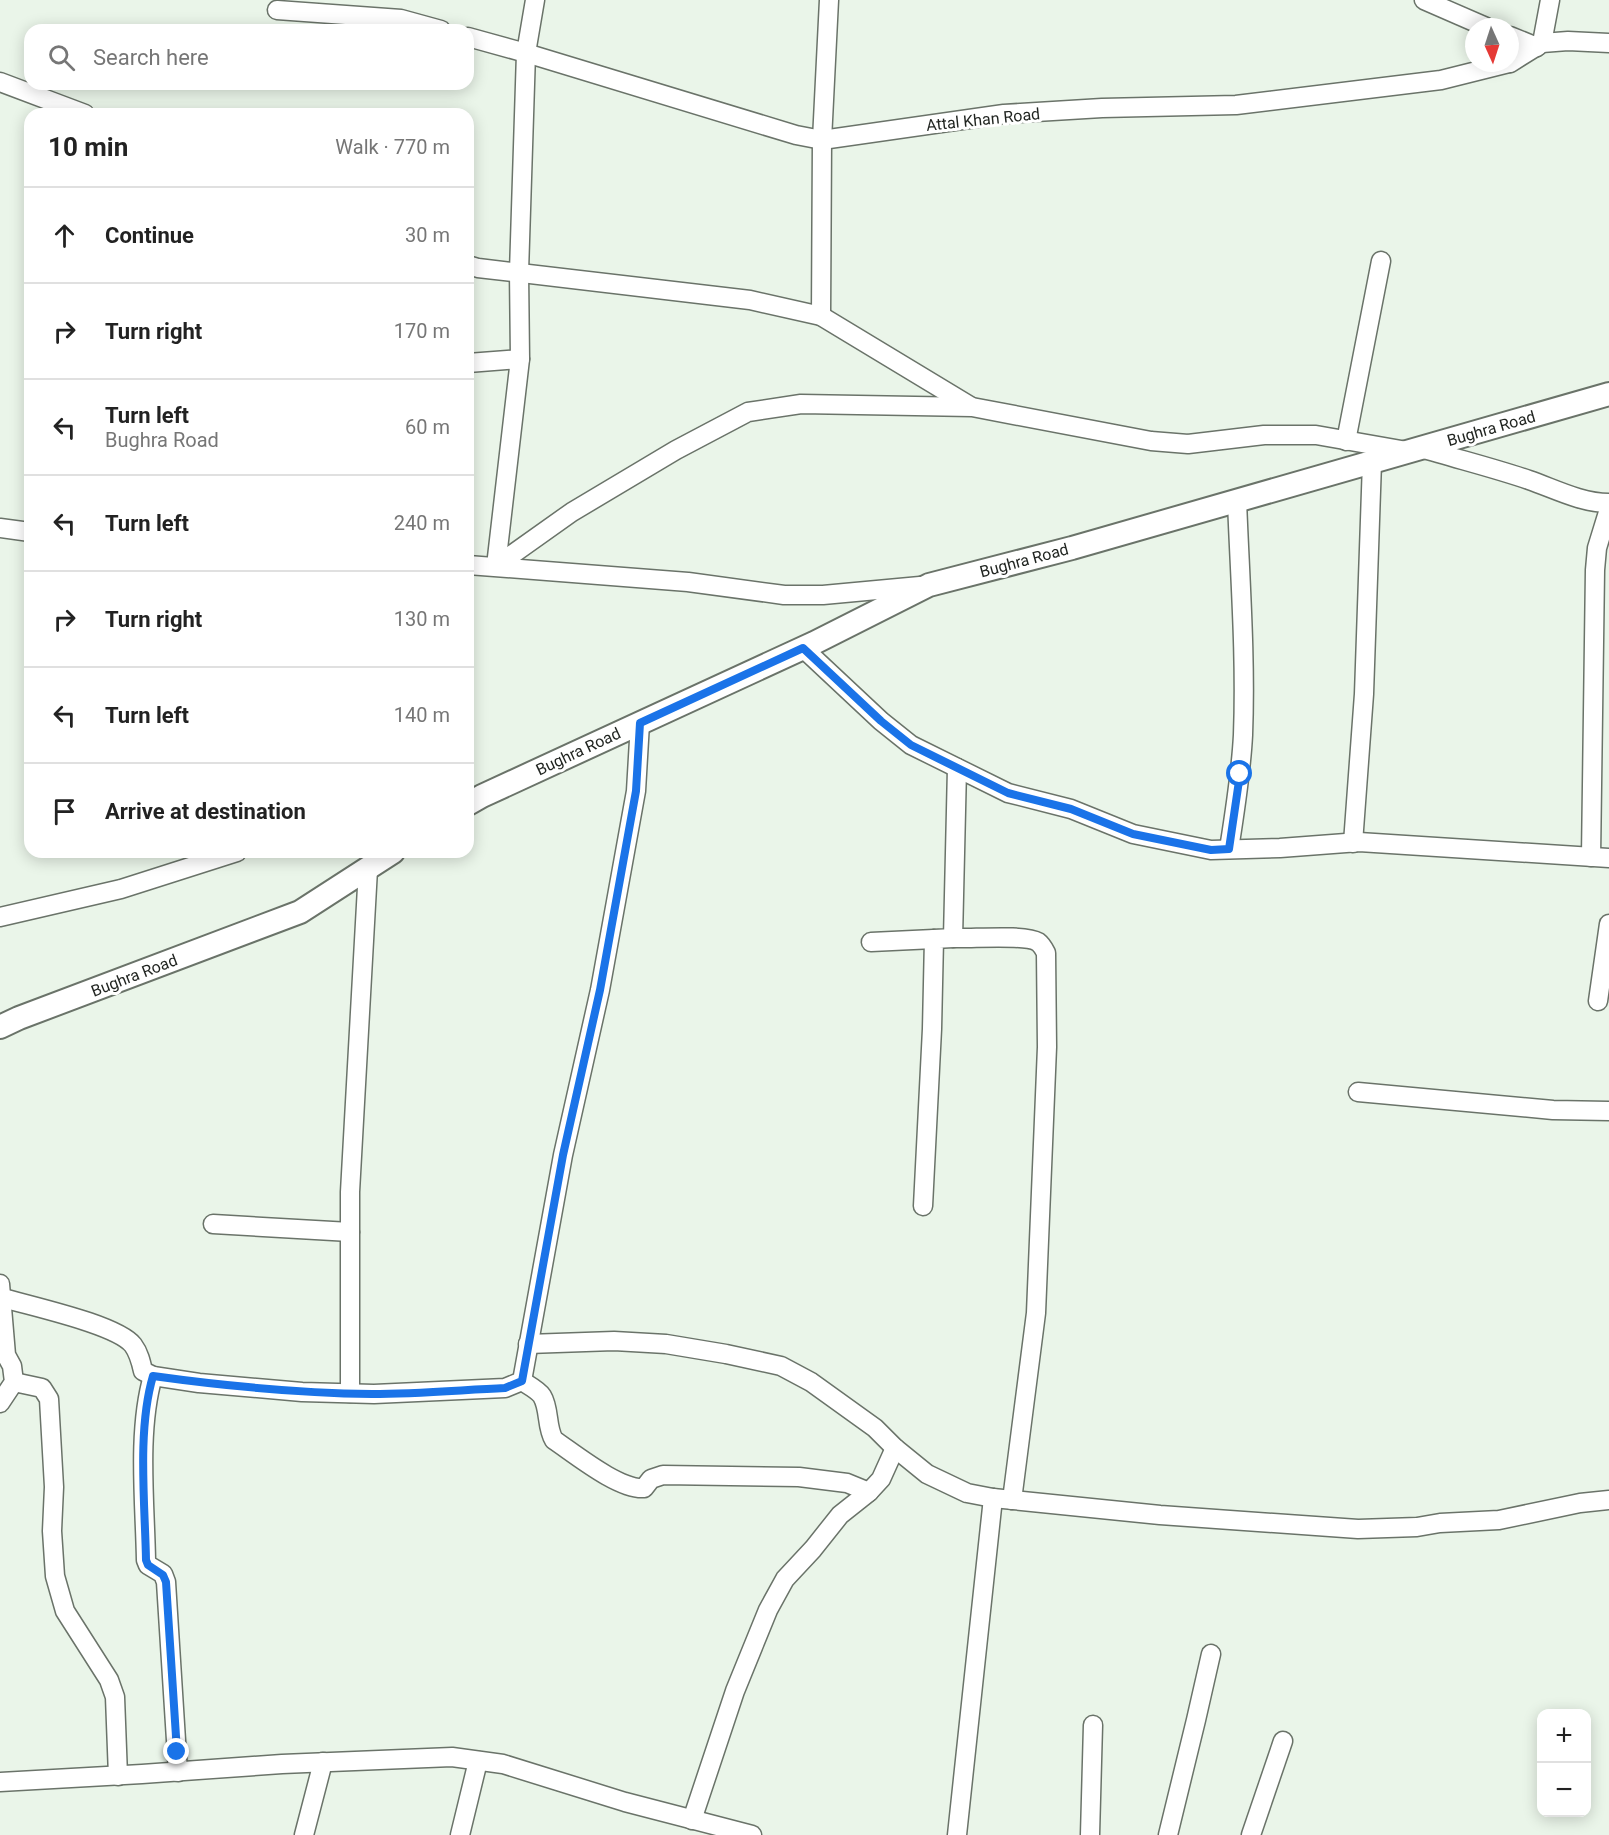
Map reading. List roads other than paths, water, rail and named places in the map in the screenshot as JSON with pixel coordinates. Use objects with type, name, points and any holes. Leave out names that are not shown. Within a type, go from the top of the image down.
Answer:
[{"type":"street","points":[[496,566],[520,359],[519,272],[526,52],[535,0]]},
{"type":"street","points":[[821,316],[822,140],[829,0]]},
{"type":"street","points":[[1424,0],[1465,18]]},
{"type":"street","points":[[1519,39],[1539,45],[1550,0]]},
{"type":"street","points":[[277,10],[401,19],[419,24]]},
{"type":"street","name":"Attal Khan Road","points":[[474,39],[526,52],[796,135],[822,140],[1004,114],[1102,108],[1236,105],[1441,80],[1473,72]]},
{"type":"street","name":"Attal Khan Road","points":[[1519,57],[1539,45],[1568,40],[1609,43]]},
{"type":"street","points":[[0,82],[69,108]]},
{"type":"street","points":[[1346,441],[1381,261]]},
{"type":"street","points":[[474,266],[750,300],[821,316],[972,407]]},
{"type":"street","points":[[474,363],[520,359]]},
{"type":"street","name":"Bughra Road","points":[[474,799],[803,648],[929,585],[1061,551],[1609,394]]},
{"type":"street","points":[[496,566],[572,512],[676,450],[748,412],[801,404],[972,407],[1152,441],[1188,444],[1264,435],[1316,435],[1415,450],[1527,479],[1597,503],[1609,503]]},
{"type":"street","points":[[1353,843],[1364,694],[1372,462]]},
{"type":"street","points":[[1229,849],[1239,792],[1243,737],[1244,668],[1237,501]]},
{"type":"street","points":[[803,648],[881,721],[911,745],[1008,793],[1071,809],[1133,834],[1211,850],[1353,843],[1600,858],[1595,570],[1597,548],[1609,509]]},
{"type":"street","points":[[0,528],[24,531]]},
{"type":"street","points":[[474,565],[688,582],[784,595],[823,595],[929,585]]},
{"type":"street","points":[[522,1381],[540,1272],[563,1155],[600,990],[636,791],[640,723]]},
{"type":"street","points":[[953,938],[957,768]]},
{"type":"street","points":[[0,917],[121,889],[218,858]]},
{"type":"street","name":"Bughra Road","points":[[0,1027],[300,912],[384,858]]},
{"type":"street","points":[[350,1393],[350,1192],[368,869]]},
{"type":"street","points":[[1598,1001],[1609,924]]},
{"type":"street","points":[[871,942],[953,938],[1023,939],[1037,941],[1046,953],[1047,1047],[1036,1313],[1012,1500]]},
{"type":"street","points":[[923,1206],[934,939]]},
{"type":"street","points":[[1358,1092],[1553,1110],[1609,1111]]},
{"type":"street","points":[[213,1224],[350,1232]]},
{"type":"street","points":[[0,1402],[14,1382],[12,1366],[6,1355],[0,1293],[123,1336],[139,1354],[143,1371],[153,1376],[210,1384],[302,1392],[374,1394],[505,1388],[522,1381]]},
{"type":"street","points":[[528,1344],[614,1341],[666,1344],[781,1366],[811,1382],[875,1428],[927,1474],[967,1492],[993,1498],[1160,1515],[1358,1529],[1499,1520],[1580,1503],[1609,1500]]},
{"type":"street","points":[[153,1376],[147,1395],[143,1458],[146,1560],[148,1565],[163,1575],[166,1582],[178,1772]]},
{"type":"street","points":[[522,1381],[542,1396],[549,1432],[554,1440],[616,1481],[632,1488],[644,1488],[648,1486],[651,1479],[663,1475],[759,1475],[847,1483],[869,1492]]},
{"type":"street","points":[[14,1382],[42,1388],[49,1399],[54,1487],[52,1531],[55,1576],[65,1611],[109,1680],[115,1697],[118,1776]]},
{"type":"street","points":[[692,1820],[735,1692],[768,1610],[785,1579],[840,1515],[869,1492],[881,1479],[895,1448]]},
{"type":"street","points":[[957,1835],[993,1498]]},
{"type":"street","points":[[1168,1835],[1210,1654]]},
{"type":"street","points":[[1090,1835],[1093,1725]]},
{"type":"street","points":[[1251,1835],[1283,1741]]},
{"type":"street","points":[[0,1782],[323,1762],[452,1757],[502,1764],[585,1791],[752,1835]]},
{"type":"street","points":[[460,1835],[478,1761]]},
{"type":"street","points":[[304,1835],[323,1762]]}]
